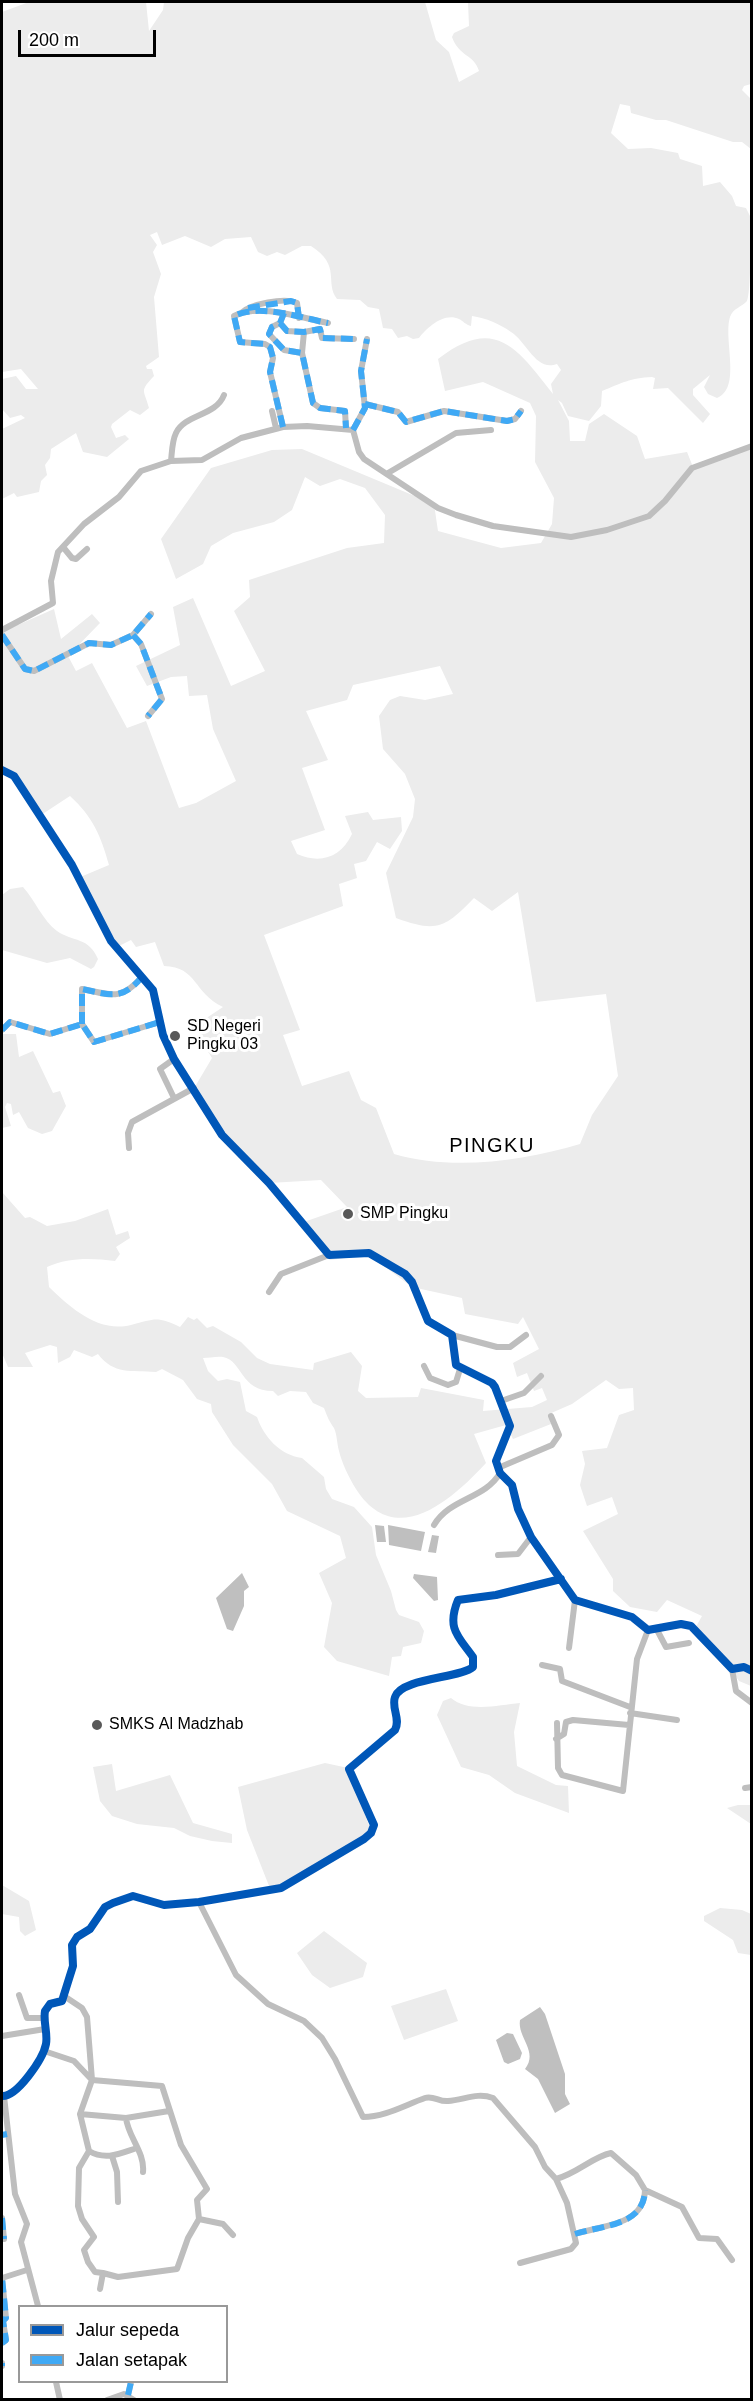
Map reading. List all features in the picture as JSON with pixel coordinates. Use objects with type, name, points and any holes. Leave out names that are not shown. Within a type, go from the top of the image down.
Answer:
[{"type":"street","points":[[241,314],[247,309],[291,301],[297,303],[299,318]]},
{"type":"street","points":[[284,313],[280,323],[272,327],[269,334],[284,350],[302,353]]},
{"type":"street","points":[[283,427],[270,372],[273,358],[270,347],[265,344],[240,342],[235,315],[284,313],[328,323]]},
{"type":"street","points":[[280,323],[287,331],[304,332],[320,329],[322,338],[354,339]]},
{"type":"street","points":[[304,332],[302,353],[313,403],[320,408],[345,411],[349,429],[364,459],[438,508],[493,526],[571,537],[607,530],[649,516],[665,501],[692,468],[752,446]]},
{"type":"street","points":[[349,429],[365,404],[361,371],[367,339]]},
{"type":"street","points":[[171,461],[174,439],[179,428],[219,405],[224,395]]},
{"type":"street","points":[[365,404],[398,412],[406,422],[444,411],[507,421],[515,419],[521,411]]},
{"type":"street","points":[[272,411],[276,428]]},
{"type":"street","points":[[2,630],[53,603],[52,569],[63,547],[84,524],[119,497],[141,471],[171,461],[202,460],[241,438],[276,428],[349,429]]},
{"type":"street","points":[[388,473],[456,433],[491,430]]},
{"type":"street","points":[[63,547],[72,558],[76,558],[87,549]]},
{"type":"street","points":[[2,635],[29,672],[65,657],[89,643],[111,645],[133,635],[151,614]]},
{"type":"street","points":[[133,635],[141,644],[162,699],[148,716]]},
{"type":"street","points":[[2,770],[14,776],[72,865],[111,941],[153,990],[160,1022],[174,1059],[222,1135],[269,1183],[329,1255]]},
{"type":"street","points":[[142,977],[130,991],[117,996],[82,989],[82,1024],[94,1042],[160,1022]]},
{"type":"street","points":[[2,1030],[10,1022],[50,1034],[82,1024]]},
{"type":"street","points":[[174,1059],[160,1069],[174,1098]]},
{"type":"street","points":[[129,1148],[128,1133],[132,1122],[194,1088]]},
{"type":"street","points":[[269,1292],[281,1274],[329,1255],[369,1253],[405,1274],[412,1282],[428,1321],[452,1335],[510,1347],[526,1335]]},
{"type":"street","points":[[452,1335],[454,1360],[460,1369],[492,1383],[501,1401],[510,1426],[496,1456],[499,1470],[512,1485],[518,1509],[531,1537],[575,1600],[632,1617],[648,1630]]},
{"type":"street","points":[[424,1366],[430,1378],[448,1385],[456,1382],[460,1369]]},
{"type":"street","points":[[501,1401],[524,1393],[541,1376]]},
{"type":"street","points":[[434,1525],[448,1508],[491,1487],[499,1470],[557,1440],[558,1432],[551,1416]]},
{"type":"street","points":[[498,1556],[518,1554],[531,1537]]},
{"type":"street","points":[[37,2305],[21,2242],[27,2224],[15,2194],[4,2134],[3,2096],[11,2095],[19,2088],[44,2051],[44,2018],[47,2006],[62,2001],[73,1966],[72,1945],[77,1937],[90,1929],[105,1907],[133,1896],[164,1905],[199,1902],[281,1888],[371,1833],[374,1825],[349,1769],[395,1730],[398,1723],[394,1700],[397,1694],[432,1678],[464,1672],[473,1667],[473,1657],[456,1636],[455,1610],[458,1600],[561,1579]]},
{"type":"street","points":[[569,1648],[575,1600]]},
{"type":"street","points":[[648,1630],[681,1624],[691,1626],[732,1669],[736,1691],[752,1702]]},
{"type":"street","points":[[656,1628],[666,1647],[689,1643]]},
{"type":"street","points":[[557,1723],[558,1768],[562,1775],[623,1791],[628,1725],[637,1659],[648,1630]]},
{"type":"street","points":[[542,1665],[560,1669],[562,1681],[630,1710],[677,1720]]},
{"type":"street","points":[[732,1669],[737,1666],[752,1671]]},
{"type":"street","points":[[556,1739],[564,1734],[566,1722],[573,1720],[628,1725]]},
{"type":"street","points":[[199,1902],[236,1975],[268,2004],[304,2021],[322,2038],[363,2117],[392,2111],[431,2096],[448,2101],[485,2095],[493,2098],[503,2108],[536,2147],[545,2167],[556,2179],[567,2203],[576,2243],[572,2249],[520,2263]]},
{"type":"street","points":[[19,1995],[27,2018],[44,2018]]},
{"type":"street","points":[[44,2051],[74,2061],[92,2080],[162,2086],[166,2092],[169,2111],[181,2145],[207,2189],[197,2200],[199,2219],[188,2238],[177,2270],[118,2277],[95,2272],[85,2255],[84,2250],[94,2237],[82,2219],[78,2206],[79,2168],[89,2151],[80,2114],[92,2080],[86,2014],[78,2004],[64,1996]]},
{"type":"street","points":[[2,2036],[45,2029]]},
{"type":"street","points":[[80,2114],[126,2118],[169,2111]]},
{"type":"street","points":[[126,2118],[127,2128],[137,2148],[143,2172]]},
{"type":"street","points":[[89,2151],[102,2156],[112,2156],[137,2148]]},
{"type":"street","points":[[556,2179],[571,2175],[603,2155],[611,2153],[636,2175],[645,2190],[645,2202],[635,2215],[621,2222],[575,2235]]},
{"type":"street","points":[[112,2156],[117,2172],[118,2202]]},
{"type":"street","points":[[645,2190],[682,2207],[699,2238],[717,2239],[732,2260]]},
{"type":"street","points":[[2,2218],[4,2239]]},
{"type":"street","points":[[199,2219],[223,2224],[233,2235]]},
{"type":"street","points":[[2,2343],[6,2340],[3,2321],[6,2318],[2,2278],[27,2270]]},
{"type":"street","points":[[100,2289],[103,2273]]},
{"type":"street","points":[[56,2383],[60,2400]]},
{"type":"street","points":[[107,2400],[131,2397]]},
{"type":"shaded area","points":[[29,2],[146,2],[149,31],[163,10],[164,2],[425,2],[436,40],[449,52],[459,82],[479,71],[474,61],[458,48],[452,37],[454,33],[469,26],[468,2],[751,2],[751,84],[744,86],[742,90],[751,99],[751,149],[742,142],[733,142],[666,120],[656,120],[631,113],[630,106],[620,104],[611,133],[628,149],[651,148],[678,153],[680,159],[702,166],[703,186],[720,182],[732,196],[736,206],[746,208],[751,218],[747,301],[731,314],[728,327],[729,384],[724,393],[717,398],[708,394],[704,387],[710,375],[693,389],[693,395],[710,414],[703,423],[668,388],[653,389],[655,378],[652,377],[621,383],[602,391],[601,406],[589,421],[568,416],[562,403],[558,400],[569,421],[570,441],[585,441],[589,424],[604,414],[637,436],[645,459],[687,452],[693,467],[751,448],[751,1686],[739,1681],[728,1665],[693,1632],[702,1616],[667,1600],[657,1612],[630,1607],[613,1591],[613,1579],[583,1531],[618,1514],[612,1497],[587,1506],[580,1485],[585,1464],[582,1451],[607,1448],[619,1415],[634,1410],[633,1388],[619,1389],[606,1380],[572,1404],[549,1414],[551,1424],[513,1439],[506,1425],[474,1434],[486,1463],[472,1478],[440,1504],[405,1518],[388,1516],[371,1507],[356,1489],[344,1465],[335,1430],[324,1408],[313,1403],[306,1392],[290,1391],[278,1396],[273,1391],[262,1390],[254,1386],[230,1360],[223,1357],[203,1358],[208,1371],[218,1381],[227,1379],[240,1382],[246,1411],[257,1417],[274,1444],[287,1453],[302,1458],[324,1477],[326,1489],[332,1499],[354,1507],[372,1527],[376,1555],[396,1610],[399,1615],[419,1622],[424,1631],[421,1643],[403,1647],[401,1656],[392,1657],[389,1676],[337,1661],[324,1647],[332,1603],[319,1573],[346,1558],[340,1536],[287,1511],[272,1484],[233,1445],[212,1412],[211,1404],[197,1399],[183,1380],[162,1369],[156,1372],[124,1370],[110,1365],[98,1354],[92,1357],[74,1350],[70,1357],[58,1363],[57,1347],[50,1345],[25,1353],[33,1367],[8,1367],[2,1353],[2,1192],[25,1218],[30,1217],[47,1226],[75,1221],[108,1209],[116,1235],[128,1231],[130,1238],[116,1247],[120,1254],[115,1261],[81,1259],[64,1261],[47,1267],[49,1287],[66,1303],[96,1322],[119,1327],[156,1320],[166,1321],[180,1327],[188,1317],[194,1320],[197,1318],[207,1328],[213,1326],[241,1342],[257,1358],[270,1364],[313,1370],[314,1363],[351,1352],[362,1366],[358,1391],[366,1398],[418,1397],[421,1388],[484,1400],[483,1411],[532,1407],[547,1400],[542,1388],[534,1391],[527,1373],[517,1377],[513,1363],[539,1349],[523,1317],[518,1324],[465,1314],[462,1298],[412,1287],[369,1255],[330,1260],[298,1224],[347,1207],[321,1180],[269,1183],[217,1129],[196,1085],[212,1058],[200,1039],[196,1025],[223,1007],[206,995],[183,971],[175,967],[164,966],[155,942],[136,947],[131,940],[115,948],[78,878],[109,865],[103,845],[90,819],[70,796],[38,817],[17,779],[2,771],[2,632],[54,609],[61,639],[92,614],[100,623],[68,656],[76,671],[92,663],[127,728],[146,721],[179,808],[196,803],[236,781],[213,729],[207,695],[189,696],[187,676],[171,677],[147,686],[136,666],[180,645],[173,607],[193,598],[231,686],[265,671],[234,611],[250,597],[249,580],[347,548],[384,543],[385,515],[365,488],[340,479],[320,486],[305,477],[292,510],[274,522],[233,533],[211,546],[203,564],[176,579],[161,539],[211,468],[272,450],[302,449],[434,504],[438,531],[501,548],[541,543],[552,524],[554,498],[535,462],[536,416],[530,403],[483,382],[445,391],[438,359],[458,346],[475,339],[490,339],[503,343],[516,351],[553,394],[551,384],[561,370],[557,364],[543,364],[537,360],[507,329],[472,316],[471,326],[453,317],[431,326],[419,338],[413,339],[407,336],[398,338],[392,329],[383,328],[379,309],[368,307],[360,300],[337,299],[333,293],[331,274],[326,260],[311,246],[302,246],[285,255],[277,252],[267,256],[258,252],[251,237],[225,239],[211,247],[185,236],[162,245],[157,232],[150,235],[157,245],[153,252],[161,274],[154,297],[159,357],[146,366],[147,369],[152,369],[154,376],[144,391],[149,408],[140,415],[130,410],[112,424],[116,438],[125,435],[129,439],[107,457],[83,452],[76,433],[51,449],[50,458],[45,465],[47,475],[41,481],[39,492],[17,497],[14,493],[2,499],[2,429],[25,418],[21,415],[10,418],[2,409],[2,379],[16,376],[26,389],[38,389],[21,369],[2,372],[2,12]],"holes":[[[440,666],[453,694],[425,700],[400,696],[390,700],[379,716],[383,749],[405,774],[415,799],[413,817],[386,873],[396,918],[421,925],[440,925],[455,916],[474,898],[492,911],[518,892],[536,1002],[606,994],[618,1076],[592,1115],[580,1144],[535,1155],[487,1162],[440,1162],[394,1154],[376,1108],[361,1100],[349,1071],[302,1086],[283,1035],[300,1030],[264,935],[343,906],[339,884],[357,878],[354,864],[366,861],[377,842],[390,849],[402,831],[401,817],[373,820],[368,812],[345,816],[352,834],[336,854],[322,858],[297,854],[291,841],[325,830],[302,768],[328,760],[306,711],[347,700],[353,685]]]},
{"type":"shaded area","points":[[23,887],[52,927],[90,947],[98,959],[94,967],[91,969],[70,958],[47,963],[2,950],[2,895],[10,889]]},
{"type":"shaded area","points":[[2,1034],[16,1034],[19,1057],[33,1051],[53,1093],[60,1091],[66,1106],[52,1131],[42,1134],[28,1128],[19,1112],[13,1115],[11,1104],[7,1103],[5,1107],[11,1126],[2,1128]]},
{"type":"shaded area","points":[[375,1525],[384,1526],[386,1542],[377,1542]]},
{"type":"shaded area","points":[[388,1525],[425,1532],[421,1551],[389,1545]]},
{"type":"shaded area","points":[[432,1535],[439,1536],[436,1553],[428,1552]]},
{"type":"shaded area","points":[[242,1573],[249,1587],[244,1591],[244,1606],[233,1631],[227,1629],[216,1598]]},
{"type":"shaded area","points":[[414,1574],[437,1577],[438,1600],[434,1601],[413,1578]]},
{"type":"shaded area","points":[[451,1698],[458,1703],[475,1707],[520,1703],[514,1732],[517,1766],[556,1785],[568,1786],[569,1813],[515,1793],[489,1775],[461,1767],[437,1715],[443,1701]]},
{"type":"shaded area","points":[[325,1763],[353,1769],[355,1787],[372,1834],[271,1891],[247,1830],[238,1787]]},
{"type":"shaded area","points":[[112,1764],[116,1791],[170,1775],[193,1823],[232,1834],[232,1843],[212,1841],[190,1836],[174,1828],[137,1824],[112,1816],[100,1801],[93,1767]]},
{"type":"shaded area","points":[[751,1805],[751,1824],[727,1808]]},
{"type":"shaded area","points":[[2,1885],[29,1901],[36,1930],[25,1936],[20,1931],[19,1917],[2,1914]]},
{"type":"shaded area","points":[[720,1908],[742,1910],[751,1914],[751,1955],[738,1953],[733,1940],[704,1921],[704,1916]]},
{"type":"shaded area","points":[[324,1931],[367,1963],[363,1977],[330,1988],[312,1975],[297,1953]]},
{"type":"shaded area","points":[[446,1989],[458,2021],[404,2040],[391,2006]]},
{"type":"shaded area","points":[[540,2007],[545,2014],[565,2074],[565,2094],[570,2104],[555,2113],[538,2079],[525,2069],[530,2057],[521,2032],[520,2020]]},
{"type":"shaded area","points":[[507,2033],[513,2034],[522,2053],[520,2059],[508,2064],[504,2062],[496,2040]]},
{"type":"marked path","points":[[248,308],[291,301],[297,303],[299,318]]},
{"type":"marked path","points":[[283,427],[270,372],[273,358],[270,347],[265,344],[240,342],[234,316],[244,312],[268,311],[328,323]]},
{"type":"marked path","points":[[284,313],[280,323],[272,327],[269,334],[284,350],[302,353],[313,403],[320,408],[345,411],[346,428]]},
{"type":"marked path","points":[[280,323],[287,331],[304,332],[320,329],[322,338],[354,339]]},
{"type":"marked path","points":[[353,430],[365,408],[361,371],[367,339]]},
{"type":"marked path","points":[[365,404],[398,412],[406,422],[444,411],[507,421],[515,419],[521,411]]},
{"type":"marked path","points":[[2,635],[25,669],[34,671],[89,643],[111,645],[133,635],[151,614]]},
{"type":"marked path","points":[[133,635],[141,644],[162,699],[148,716]]},
{"type":"marked path","points":[[82,1024],[82,989],[108,994],[121,993],[135,985],[142,977]]},
{"type":"marked path","points":[[2,1030],[10,1022],[50,1034],[82,1024],[94,1042],[160,1022]]},
{"type":"marked path","points":[[2,2135],[7,2134]]},
{"type":"marked path","points":[[575,2234],[609,2226],[630,2217],[638,2211],[643,2202],[645,2190]]},
{"type":"marked path","points":[[2,2218],[4,2239]]},
{"type":"marked path","points":[[2,2278],[6,2340],[2,2343]]},
{"type":"marked path","points":[[128,2395],[131,2383]]},
{"type":"cycle path","points":[[2,770],[14,776],[72,865],[111,941],[153,990],[163,1035],[174,1059],[222,1135],[269,1183],[329,1255],[369,1253],[405,1274],[412,1282],[428,1321],[452,1335],[456,1365],[492,1383],[495,1387],[510,1426],[496,1461],[500,1473],[512,1485],[518,1509],[531,1537],[575,1600],[632,1617],[648,1630],[681,1624],[691,1626],[732,1669],[744,1667],[752,1671]]},
{"type":"cycle path","points":[[2,2096],[8,2095],[22,2084],[40,2059],[46,2044],[45,2011],[50,2004],[62,2001],[73,1966],[72,1945],[77,1937],[90,1929],[105,1907],[133,1896],[164,1905],[199,1902],[281,1888],[364,1839],[371,1833],[374,1825],[349,1769],[395,1730],[397,1722],[394,1701],[400,1691],[419,1682],[457,1674],[473,1667],[473,1657],[459,1638],[454,1626],[453,1618],[458,1600],[496,1595],[561,1579]]},
{"type":"place","name":"SD Negeri Pingku 03","points":[[175,1036]]},
{"type":"place","name":"SMP Pingku","points":[[348,1214]]},
{"type":"place","name":"SMKS Al Madzhab","points":[[97,1725]]},
{"type":"district","name":"PINGKU","points":[[492,1146]]}]
